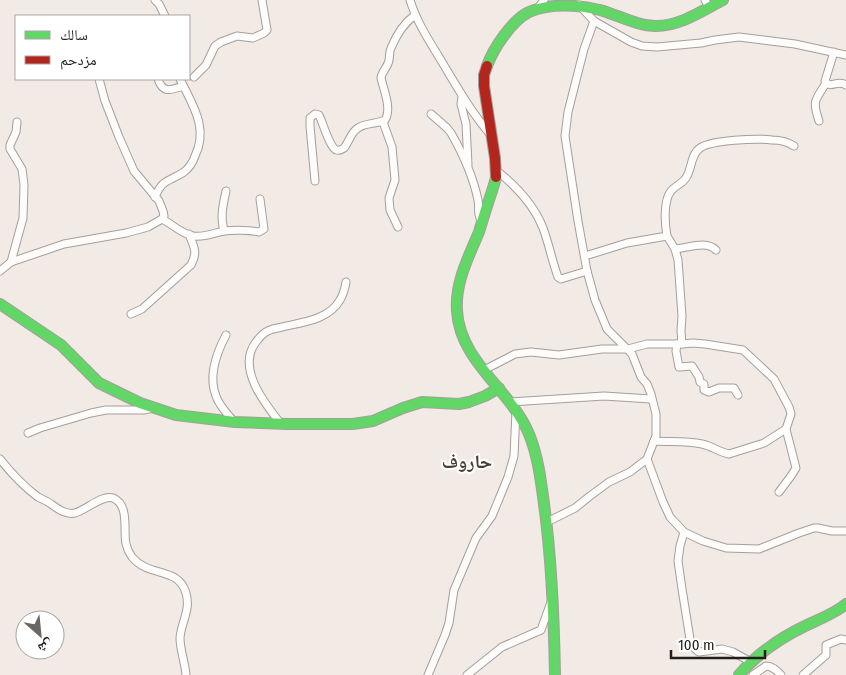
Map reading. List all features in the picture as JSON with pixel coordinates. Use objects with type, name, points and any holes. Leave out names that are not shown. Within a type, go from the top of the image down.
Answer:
[{"type":"street","points":[[155,0],[160,4],[165,15]]},
{"type":"street","points":[[194,77],[206,66],[215,46],[221,42],[237,36],[254,38],[268,30],[262,0]]},
{"type":"street","points":[[410,0],[414,15],[462,97],[492,137]]},
{"type":"street","points":[[555,675],[553,598],[547,522],[538,463],[525,425],[513,406],[467,346],[459,328],[456,301],[461,273],[482,222],[495,185],[497,171],[484,92],[485,72],[497,46],[510,28],[541,4],[568,2],[586,4],[646,26],[659,26],[686,18],[707,3],[723,0]]},
{"type":"street","points":[[578,3],[594,21],[631,42],[651,47],[701,43],[739,37],[795,44],[846,55]]},
{"type":"street","points":[[315,181],[310,126],[311,116],[319,115],[330,142],[338,150],[344,148],[358,128],[383,122],[387,119],[388,109],[381,74],[389,60],[391,48],[406,23],[414,15]]},
{"type":"street","points":[[547,522],[576,508],[609,482],[630,472],[647,459],[654,441],[656,428],[656,414],[647,384],[641,377],[632,354],[607,329],[594,300],[570,174],[565,136],[568,112],[594,21]]},
{"type":"street","points":[[818,121],[815,101],[826,83],[834,52]]},
{"type":"street","points":[[0,271],[11,262],[64,244],[126,234],[148,227],[164,216],[159,200],[134,171],[118,137],[99,80]]},
{"type":"street","points":[[155,197],[161,184],[186,170],[194,160],[199,149],[201,135],[198,118],[181,82],[169,90],[164,89],[158,80]]},
{"type":"street","points":[[826,83],[830,86],[837,82],[846,85]]},
{"type":"street","points":[[462,97],[461,104],[466,124],[468,167]]},
{"type":"street","points":[[431,114],[451,134],[471,172],[478,198],[478,214],[482,222]]},
{"type":"street","points":[[11,262],[23,218],[24,174],[10,146],[16,132],[17,122]]},
{"type":"street","points":[[383,122],[392,147],[395,180],[389,198],[390,210],[398,227]]},
{"type":"street","points":[[738,396],[734,388],[719,388],[709,392],[704,390],[704,384],[700,382],[692,366],[679,367],[676,351],[680,344],[681,298],[678,260],[666,228],[668,197],[671,191],[685,180],[698,149],[709,144],[745,140],[772,140],[794,146]]},
{"type":"street","points":[[497,171],[521,193],[541,223],[558,277],[561,279],[588,271]]},
{"type":"street","points":[[224,231],[221,212],[226,191]]},
{"type":"street","points":[[162,219],[194,236],[224,231],[251,230],[259,232],[264,229],[260,199]]},
{"type":"street","points":[[131,314],[142,309],[191,265],[195,257],[195,250],[189,234]]},
{"type":"street","points":[[585,256],[628,243],[668,236]]},
{"type":"street","points":[[675,249],[712,246],[716,250]]},
{"type":"street","points":[[281,424],[261,397],[251,376],[250,358],[254,345],[269,330],[313,321],[327,314],[339,302],[346,282]]},
{"type":"street","points":[[0,304],[61,345],[100,383],[153,408],[176,415],[235,422],[342,425],[365,423],[422,402],[459,404],[469,402],[499,388]]},
{"type":"street","points":[[226,334],[214,367],[214,390],[216,398],[235,422]]},
{"type":"street","points":[[484,370],[515,354],[531,352],[558,355],[602,349],[628,349],[647,344],[693,343],[743,350],[774,379],[791,414],[786,429],[796,468],[779,492]]},
{"type":"street","points":[[513,406],[604,396],[651,398]]},
{"type":"street","points":[[428,675],[449,623],[454,590],[476,538],[492,516],[508,477],[514,456],[513,406]]},
{"type":"street","points":[[28,433],[106,410],[144,410],[153,408]]},
{"type":"street","points":[[654,441],[685,441],[704,444],[729,454],[764,443],[786,429]]},
{"type":"street","points":[[0,459],[24,486],[38,497],[68,513],[78,512],[107,498],[114,498],[118,502],[126,522],[126,543],[133,558],[142,566],[172,575],[179,580],[186,593],[188,608],[180,634],[180,644],[186,675]]},
{"type":"street","points":[[647,459],[670,516],[684,532],[703,541],[721,546],[759,549],[814,528],[846,531]]},
{"type":"street","points":[[684,532],[678,561],[690,639],[693,647],[699,652],[722,648],[751,662]]},
{"type":"street","points":[[467,675],[502,647],[541,630],[553,598]]},
{"type":"street","points":[[739,675],[751,662],[779,641],[802,627],[830,616],[844,608]]},
{"type":"street","points":[[803,675],[826,656],[826,645],[841,639],[846,640]]},
{"type":"street","points":[[754,675],[766,666],[771,667],[781,675]]},
{"type":"traffic: fast","points":[[487,66],[498,44],[516,21],[537,9],[555,6],[583,7],[600,10],[649,26],[656,26],[682,21],[723,0]]},
{"type":"traffic: fast","points":[[496,177],[479,232],[460,281],[457,311],[460,329],[467,346],[476,361],[521,418],[535,451],[542,486],[549,547],[555,675]]},
{"type":"traffic: fast","points":[[0,304],[61,345],[99,383],[140,403],[176,415],[235,422],[353,424],[373,421],[422,402],[459,404],[469,402],[499,388]]},
{"type":"traffic: fast","points":[[739,675],[761,653],[778,641],[831,614],[846,604]]},
{"type":"traffic: jam","points":[[487,66],[484,75],[484,86],[496,177]]},
{"type":"district","name":"حاروف","points":[[467,461]]}]
